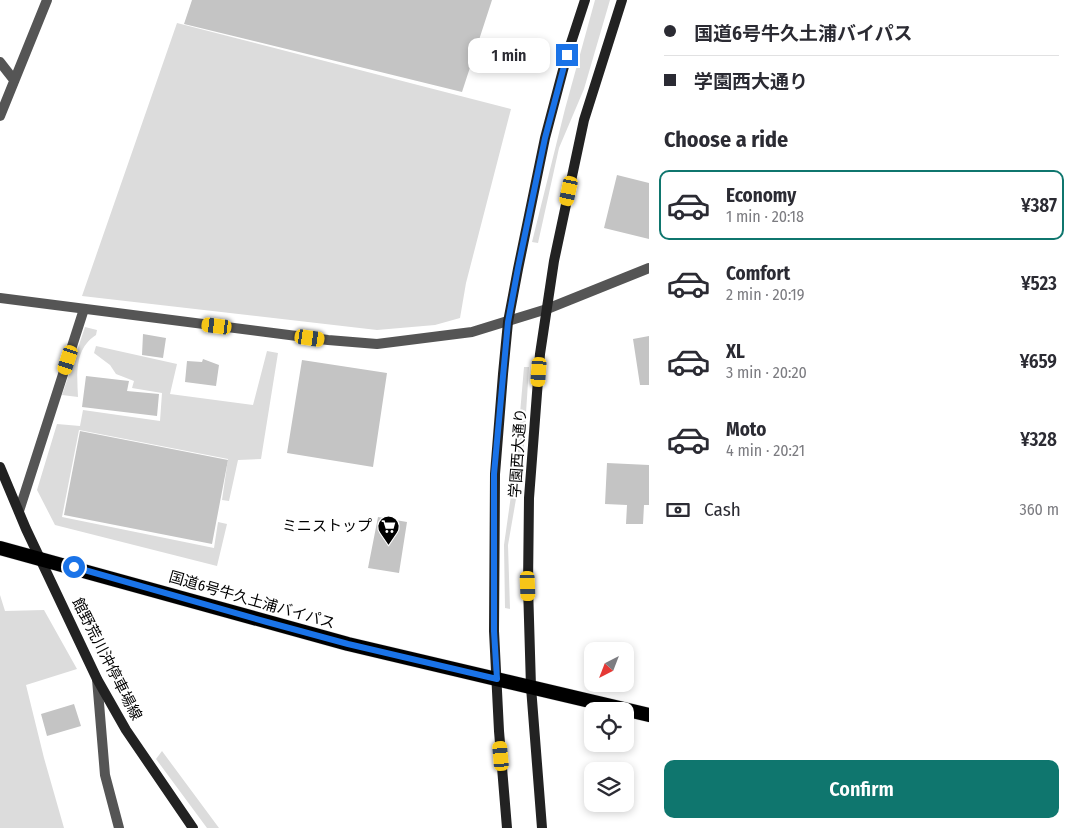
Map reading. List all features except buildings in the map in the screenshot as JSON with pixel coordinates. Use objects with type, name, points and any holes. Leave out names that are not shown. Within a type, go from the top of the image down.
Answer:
[{"type":"highway","name":"国道6号牛久土浦バイパス","points":[[0,548],[40,557],[285,627],[530,687]]},
{"type":"highway","points":[[530,687],[649,715]]},
{"type":"main road","name":"学園西大通り","points":[[507,828],[494,631],[494,474],[508,322],[545,138],[567,55],[585,0]]},
{"type":"main road","name":"学園西大通り","points":[[542,828],[530,687],[528,586],[529,498],[540,354],[554,261],[584,120],[622,0]]},
{"type":"main road","name":"館野荒川沖停車場線","points":[[0,467],[97,678],[126,730],[193,828]]},
{"type":"street","points":[[0,116],[47,0]]},
{"type":"street","points":[[0,62],[14,80]]},
{"type":"street","points":[[0,298],[328,340],[377,344],[472,332],[508,322],[547,309],[649,268]]},
{"type":"street","points":[[19,511],[84,309]]},
{"type":"street","points":[[97,678],[105,775],[119,828]]},
{"type":"shaded area","points":[[595,0],[610,0],[584,89],[559,148],[538,243],[532,242],[565,109]]},
{"type":"shaded area","points":[[177,23],[511,109],[466,283],[460,318],[435,325],[377,330],[82,296]]},
{"type":"shaded area","points":[[85,327],[97,330],[96,335],[89,341],[80,355],[77,371],[78,397],[62,395]]},
{"type":"shaded area","points":[[96,346],[177,364],[170,394],[253,405],[267,351],[278,353],[261,459],[238,460],[229,501],[222,500],[228,459],[79,430],[62,517],[214,548],[218,522],[227,524],[217,566],[55,525],[37,490],[57,424],[80,426],[83,410],[160,421],[162,393],[132,388],[134,381],[116,374],[110,365],[94,353]]},
{"type":"shaded area","points":[[524,367],[529,367],[523,459],[508,545],[510,609],[505,608],[504,545],[516,460]]},
{"type":"shaded area","points":[[0,595],[5,611],[44,610],[77,669],[26,685],[64,828],[0,828]]},
{"type":"shaded area","points":[[162,751],[219,828],[207,828],[156,759]]},
{"type":"place","name":"ミニストップ","points":[[388,545]]},
{"type":"route","points":[[74,567],[348,644],[497,679],[494,631],[494,474],[508,322],[545,138],[567,55]]}]
